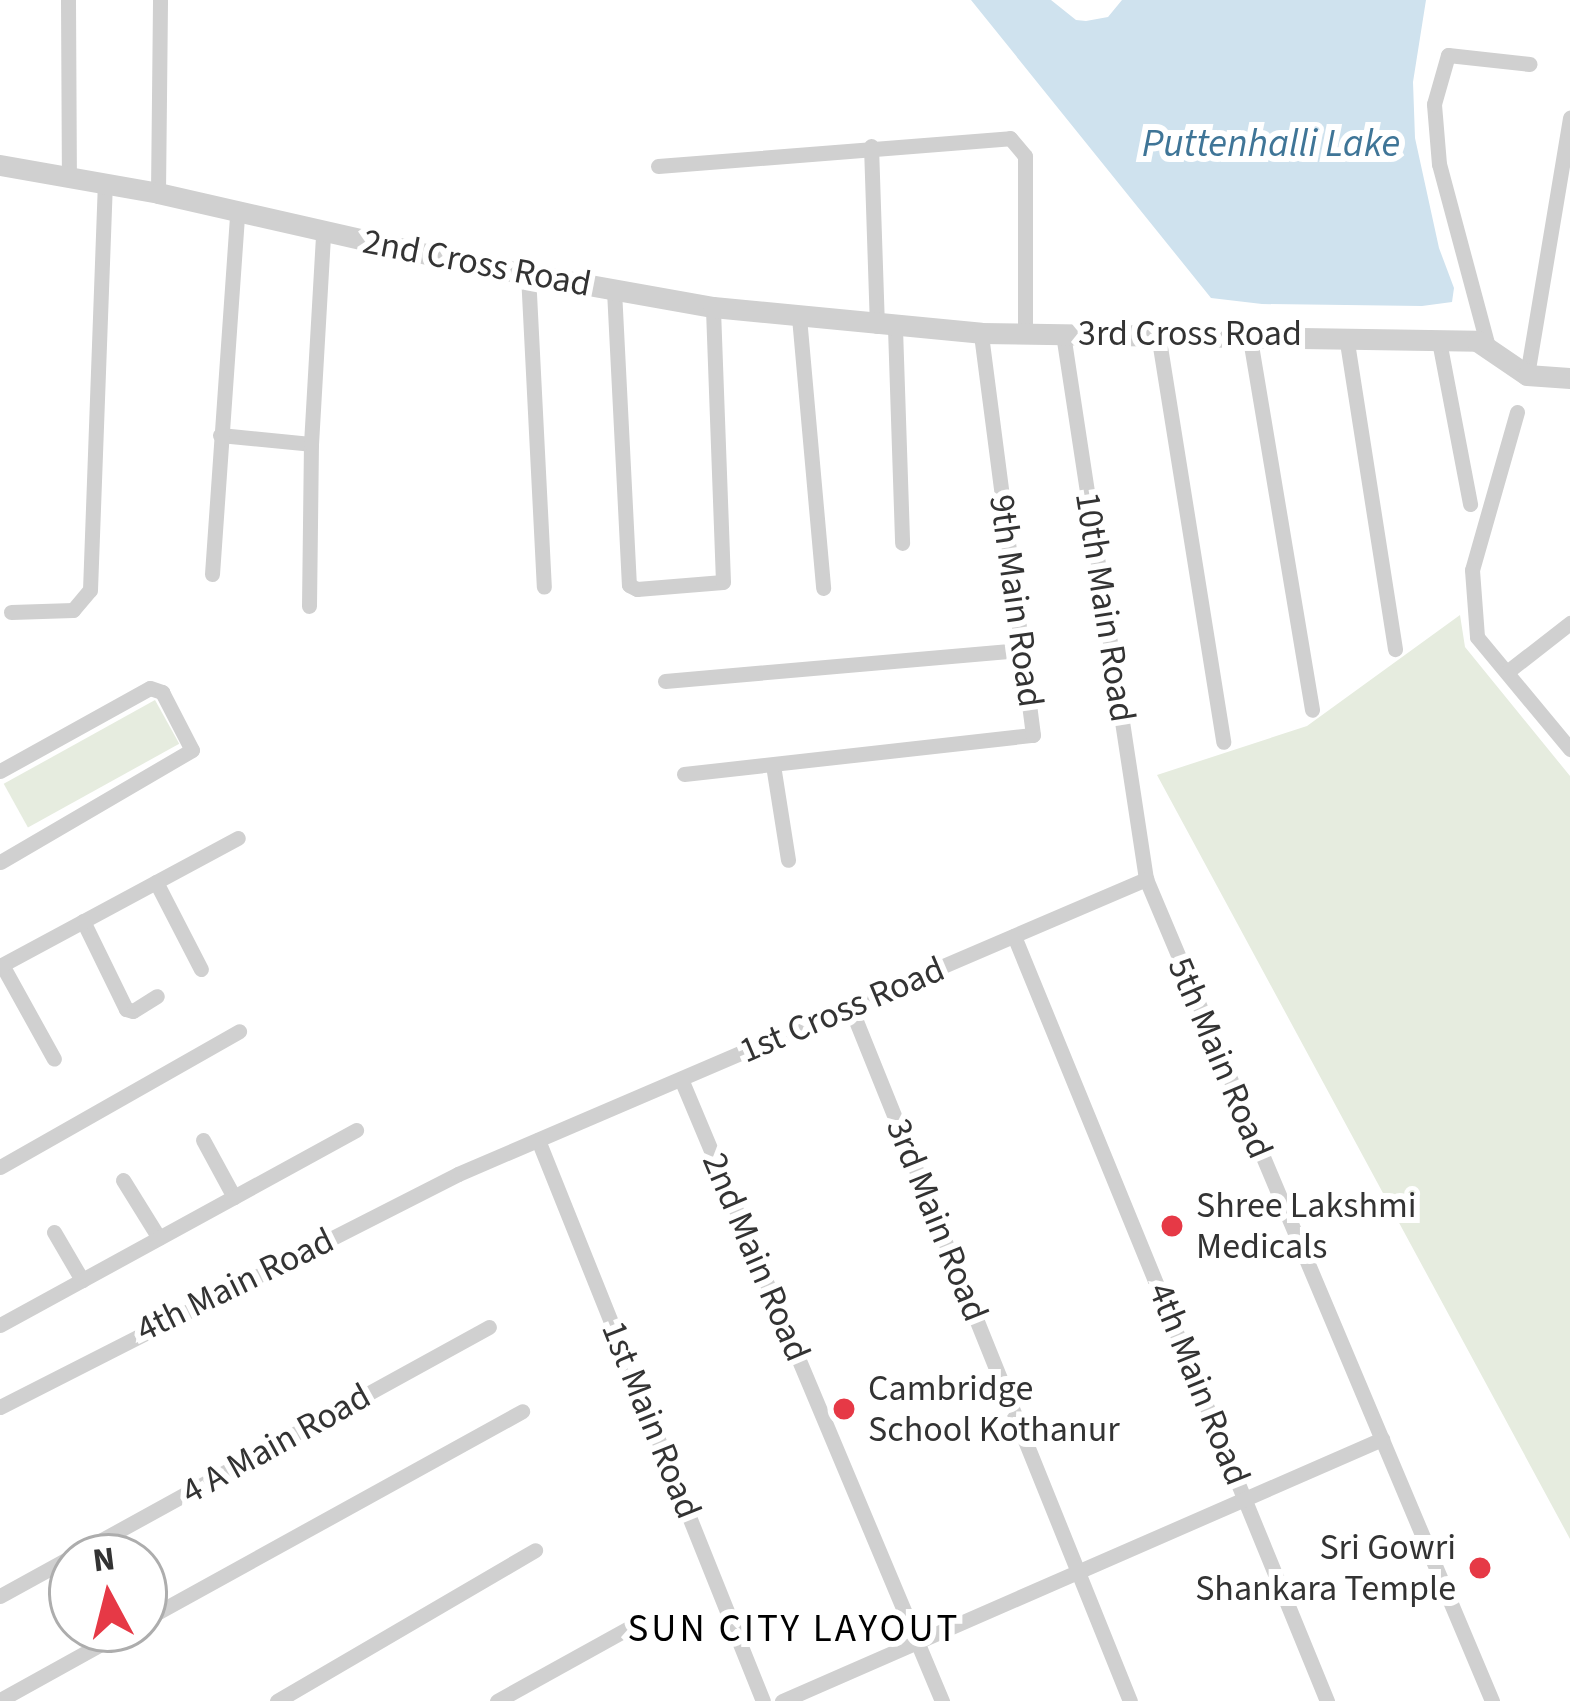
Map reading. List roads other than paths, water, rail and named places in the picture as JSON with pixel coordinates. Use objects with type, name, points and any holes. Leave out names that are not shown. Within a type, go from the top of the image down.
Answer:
[{"type":"street","points":[[68,0],[69,177]]},
{"type":"street","points":[[158,193],[160,0]]},
{"type":"street","points":[[1530,64],[1448,55],[1433,104],[1439,164],[1487,343],[1527,375],[1570,378]]},
{"type":"street","points":[[1527,375],[1570,118]]},
{"type":"street","points":[[658,166],[1010,138],[1025,156],[1025,333]]},
{"type":"street","points":[[871,146],[902,542]]},
{"type":"street","name":"2nd Cross Road","points":[[0,166],[158,193],[323,233],[528,274],[713,307],[799,317]]},
{"type":"street","points":[[11,612],[74,610],[90,590],[105,183]]},
{"type":"street","points":[[212,574],[237,213]]},
{"type":"street","points":[[309,606],[311,444],[323,233]]},
{"type":"street","points":[[528,274],[544,587]]},
{"type":"street","points":[[614,290],[628,585],[718,586],[724,554],[713,307]]},
{"type":"street","points":[[799,317],[823,588]]},
{"type":"street","name":"3rd Cross Road","points":[[799,317],[982,333],[1249,334],[1487,343]]},
{"type":"street","name":"9th Main Road","points":[[684,775],[1033,735],[982,333]]},
{"type":"street","name":"10th Main Road","points":[[1063,334],[1146,880]]},
{"type":"street","points":[[1158,334],[1222,742]]},
{"type":"street","points":[[1249,334],[1312,710]]},
{"type":"street","points":[[1346,336],[1395,649]]},
{"type":"street","points":[[1439,341],[1470,505]]},
{"type":"street","points":[[1517,412],[1472,570],[1477,637],[1570,749]]},
{"type":"street","points":[[220,435],[311,444]]},
{"type":"street","points":[[1507,672],[1570,623]]},
{"type":"street","points":[[665,681],[1020,650]]},
{"type":"street","points":[[0,771],[157,688],[192,751],[0,862]]},
{"type":"street","points":[[773,765],[788,860]]},
{"type":"street","points":[[54,1059],[1,965],[238,838]]},
{"type":"street","name":"1st Cross Road","points":[[538,1140],[1146,880]]},
{"type":"street","name":"5th Main Road","points":[[1146,880],[1492,1701]]},
{"type":"street","points":[[156,882],[201,969]]},
{"type":"street","points":[[83,921],[126,1009],[133,1011],[158,996]]},
{"type":"street","name":"4th Main Road","points":[[1014,936],[1327,1701]]},
{"type":"street","name":"3rd Main Road","points":[[850,1006],[1130,1701]]},
{"type":"street","points":[[0,1167],[239,1031]]},
{"type":"street","name":"2nd Main Road","points":[[681,1079],[942,1701]]},
{"type":"street","points":[[2,1320],[356,1130]]},
{"type":"street","points":[[203,1140],[234,1197]]},
{"type":"street","name":"4th Main Road","points":[[0,1406],[458,1174],[538,1140]]},
{"type":"street","name":"1st Main Road","points":[[538,1140],[763,1701]]},
{"type":"street","points":[[123,1180],[159,1238]]},
{"type":"street","points":[[54,1232],[82,1280]]},
{"type":"street","name":"4 A Main Road","points":[[0,1596],[489,1327]]},
{"type":"street","points":[[168,1607],[522,1411]]},
{"type":"street","points":[[782,1701],[1382,1439]]},
{"type":"street","points":[[277,1701],[535,1550]]},
{"type":"street","points":[[497,1701],[627,1629]]},
{"type":"street","points":[[0,1700],[85,1653]]},
{"type":"water","name":"Puttenhalli Lake","points":[[971,0],[1051,0],[1076,20],[1086,21],[1108,17],[1122,0],[1426,0],[1413,82],[1415,138],[1439,248],[1454,288],[1452,302],[1422,306],[1262,304],[1211,298]]},
{"type":"place","name":"Shree Lakshmi Medicals","points":[[1172,1226]]},
{"type":"place","name":"Cambridge School Kothanur","points":[[844,1409]]},
{"type":"place","name":"Sri Gowri Shankara Temple","points":[[1480,1568]]},
{"type":"district","name":"SUN CITY LAYOUT","points":[[794,1629]]}]
